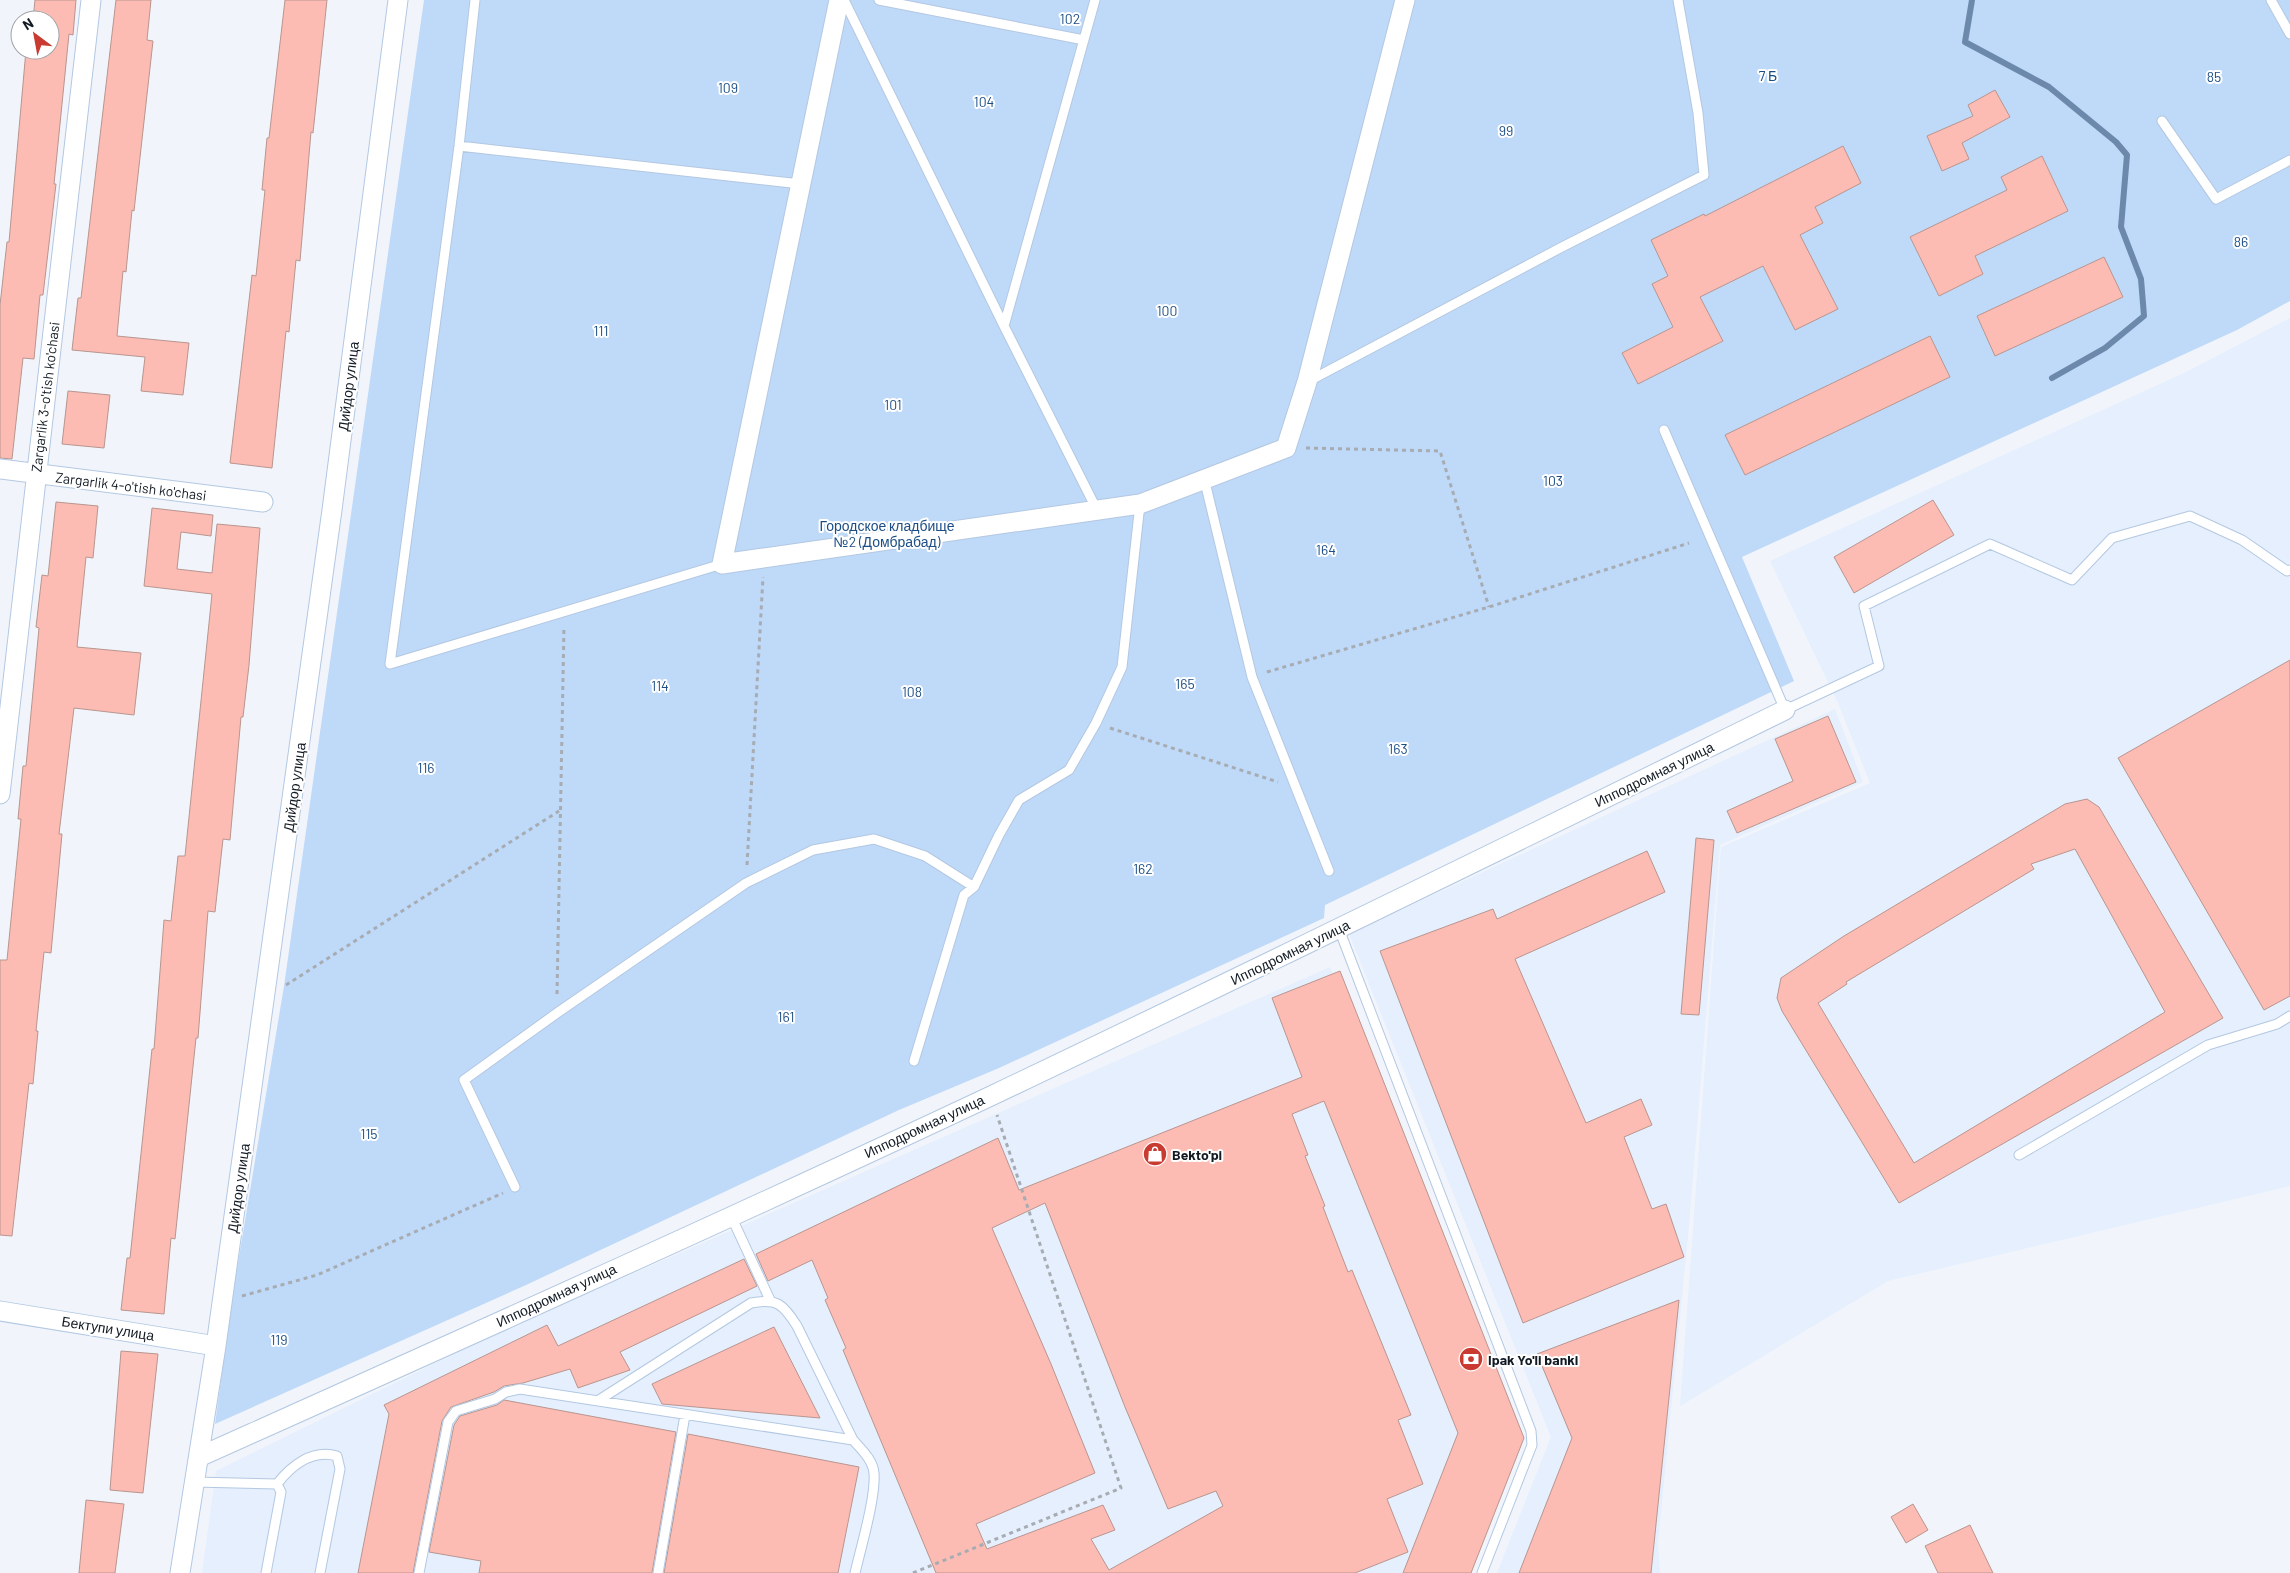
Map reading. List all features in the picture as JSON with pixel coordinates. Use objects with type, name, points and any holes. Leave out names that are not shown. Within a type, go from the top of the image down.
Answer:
[{"type":"street","name":"Zargarlik 3-o'tish ko'chasi","points":[[0,794],[91,0]]},
{"type":"street","name":"Дийдор улица","points":[[180,1573],[216,1346],[331,520],[398,0]]},
{"type":"street","points":[[839,0],[722,564],[1140,504],[1286,448],[1307,382],[1405,0]]},
{"type":"street","name":"Zargarlik 4-o'tish ko'chasi","points":[[0,470],[263,502]]},
{"type":"street","name":"Ипподромная улица","points":[[199,1457],[991,1096],[1339,929],[1786,710]]},
{"type":"street","name":"Бектупи улица","points":[[0,1311],[216,1346]]},
{"type":"lane","points":[[475,0],[459,146],[390,664],[564,610],[722,564]]},
{"type":"lane","points":[[844,0],[1004,326],[1097,510]]},
{"type":"lane","points":[[879,0],[1084,40]]},
{"type":"lane","points":[[1004,326],[1095,0]]},
{"type":"lane","points":[[1307,382],[1562,247],[1704,175],[1698,113],[1678,0]]},
{"type":"lane","points":[[2271,0],[2290,34]]},
{"type":"lane","points":[[2162,121],[2216,200],[2290,160]]},
{"type":"lane","points":[[459,146],[801,184]]},
{"type":"lane","points":[[1664,430],[1786,710]]},
{"type":"lane","points":[[1204,478],[1252,677],[1329,871]]},
{"type":"lane","points":[[914,1060],[964,895],[974,887],[999,834],[1019,800],[1069,770],[1096,723],[1122,668],[1140,504]]},
{"type":"lane","name":"Ипподромная улица","points":[[1786,710],[1879,666],[1864,606],[1990,544],[2072,580],[2112,538],[2190,516],[2242,540],[2289,572]]},
{"type":"lane","points":[[516,1187],[464,1080],[557,1012],[746,883],[813,850],[874,839],[925,856],[974,887]]},
{"type":"lane","points":[[1339,929],[1531,1431],[1532,1445],[1482,1573]]},
{"type":"lane","points":[[2019,1155],[2208,1046],[2277,1024],[2290,1016]]},
{"type":"lane","points":[[731,1215],[770,1300],[786,1309],[797,1326],[854,1440],[867,1456],[874,1471],[871,1502],[855,1573]]},
{"type":"lane","points":[[599,1400],[751,1303],[770,1300]]},
{"type":"lane","points":[[419,1573],[448,1422],[456,1411],[495,1399],[506,1392],[520,1389],[599,1400],[686,1416],[854,1440]]},
{"type":"lane","points":[[658,1573],[686,1416]]},
{"type":"lane","points":[[277,1484],[289,1469],[300,1461],[329,1454],[336,1456],[340,1470],[320,1573]]},
{"type":"lane","points":[[195,1482],[268,1482],[277,1484]]},
{"type":"lane","points":[[266,1573],[281,1492],[277,1484]]},
{"type":"path","points":[[1286,448],[1440,451],[1489,607]]},
{"type":"path","points":[[1252,677],[1489,607],[1689,543]]},
{"type":"path","points":[[746,883],[764,558]]},
{"type":"path","points":[[557,1012],[564,610]]},
{"type":"path","points":[[1096,723],[1295,787]]},
{"type":"path","points":[[284,986],[560,811]]},
{"type":"path","points":[[913,1573],[1121,1488],[991,1096]]},
{"type":"path","points":[[241,1296],[316,1275],[516,1187]]},
{"type":"shaded area","points":[[2290,318],[2290,1186],[1888,1281],[1680,1406],[1721,847],[1870,783],[1838,703],[1770,561],[2184,373]]},
{"type":"shaded area","points":[[1835,709],[1863,782],[1720,845],[1689,1225],[1658,1543],[1660,1573],[1497,1573],[1551,1437],[1349,934]]},
{"type":"shaded area","name":"Bekto'pi","points":[[1330,967],[1519,1435],[1470,1573],[202,1573],[216,1471],[482,1340]]},
{"type":"green space","name":"Городское кладбище №2 (Домбрабад)","points":[[424,0],[2290,0],[2290,301],[2237,330],[1742,557],[1794,681],[1325,905],[1324,918],[999,1068],[899,1110],[526,1285],[215,1424],[232,1299],[284,986]]},
{"type":"building","points":[[35,0],[76,0],[73,35],[69,34],[54,184],[56,184],[43,295],[40,295],[34,359],[23,358],[12,459],[0,458],[0,305],[7,242],[9,242],[25,60],[60,60],[60,10],[34,10]]},
{"type":"building","points":[[116,0],[151,0],[147,40],[153,41],[126,272],[123,271],[117,336],[189,343],[183,395],[141,391],[145,357],[72,350],[78,298],[81,298]]},
{"type":"building","points":[[285,0],[327,0],[313,133],[311,132],[300,261],[296,260],[289,332],[286,331],[272,468],[230,463],[252,275],[256,276],[265,190],[262,190],[267,138],[269,138]]},
{"type":"building","points":[[1995,90],[2010,117],[1962,143],[1969,159],[1942,171],[1927,136],[1973,116],[1968,105]]},
{"type":"building","points":[[1843,146],[1861,183],[1815,207],[1823,223],[1800,235],[1838,309],[1795,330],[1763,266],[1700,297],[1723,341],[1638,384],[1622,353],[1673,327],[1652,284],[1668,276],[1651,240],[1704,214],[1705,216]]},
{"type":"building","points":[[2042,156],[2068,211],[1975,256],[1983,274],[1939,296],[1910,237],[2007,190],[2001,177]]},
{"type":"building","points":[[2104,257],[2123,297],[1995,356],[1977,316]]},
{"type":"building","points":[[1930,336],[1950,377],[1745,475],[1725,435]]},
{"type":"building","points":[[68,391],[110,395],[104,448],[62,444]]},
{"type":"building","points":[[1933,500],[1954,535],[1854,593],[1834,557]]},
{"type":"building","points":[[56,502],[98,506],[93,558],[86,557],[77,647],[141,653],[134,715],[74,708],[59,834],[62,834],[51,953],[44,952],[33,1084],[29,1083],[12,1236],[0,1235],[0,960],[7,960],[21,819],[18,819],[23,766],[26,766],[39,628],[36,627],[42,575],[48,576]]},
{"type":"building","points":[[152,508],[213,515],[211,536],[181,532],[177,569],[212,573],[217,524],[260,528],[249,665],[243,717],[241,717],[230,840],[223,839],[215,912],[208,911],[198,1038],[196,1038],[175,1239],[171,1238],[164,1314],[121,1310],[127,1258],[130,1258],[152,1049],[154,1049],[164,920],[171,921],[178,856],[185,856],[212,594],[144,586]]},
{"type":"building","points":[[2290,660],[2290,996],[2264,1010],[2118,758]]},
{"type":"building","points":[[1828,716],[1856,782],[1737,833],[1727,811],[1793,781],[1775,739]]},
{"type":"building","points":[[2087,799],[2099,807],[2223,1018],[1899,1203],[1782,1011],[1777,998],[1781,978],[1844,936],[2065,804]],"holes":[[[2075,849],[2165,1012],[1914,1163],[1818,1003],[1847,984],[1846,982],[2034,869],[2031,864]]]},
{"type":"building","points":[[1696,838],[1714,840],[1699,1015],[1681,1014]]},
{"type":"building","points":[[1647,851],[1665,892],[1515,959],[1586,1123],[1641,1099],[1652,1125],[1624,1137],[1652,1209],[1666,1204],[1684,1257],[1523,1323],[1380,951],[1493,909],[1497,919]]},
{"type":"building","points":[[1340,971],[1524,1438],[1471,1573],[1403,1573],[1458,1433],[1324,1101],[1292,1114],[1308,1155],[1305,1156],[1325,1206],[1323,1207],[1348,1272],[1352,1270],[1411,1415],[1398,1420],[1423,1484],[1387,1499],[1408,1552],[1355,1573],[936,1573],[843,1350],[846,1348],[825,1300],[828,1298],[812,1260],[768,1281],[756,1254],[998,1138],[1019,1190],[1302,1077],[1272,998]],"holes":[[[1045,1203],[1125,1407],[1168,1509],[1216,1491],[1223,1506],[1109,1570],[1091,1539],[1115,1530],[1103,1505],[987,1549],[976,1524],[1095,1473],[1051,1364],[992,1228]]]},
{"type":"building","points":[[744,1259],[757,1286],[620,1352],[630,1370],[578,1388],[570,1369],[523,1383],[504,1386],[494,1392],[451,1407],[442,1421],[413,1573],[358,1573],[389,1414],[384,1405],[547,1325],[558,1346]]},
{"type":"building","points":[[1679,1300],[1651,1573],[1519,1573],[1572,1438],[1537,1354]]},
{"type":"building","points":[[774,1327],[820,1418],[662,1404],[652,1384]]},
{"type":"building","points":[[121,1351],[158,1354],[143,1493],[110,1490]]},
{"type":"building","points":[[504,1400],[676,1432],[652,1573],[479,1573],[481,1561],[429,1552],[454,1425],[460,1416],[497,1405]]},
{"type":"building","points":[[688,1434],[859,1467],[838,1573],[664,1573]]},
{"type":"building","points":[[86,1500],[124,1504],[115,1573],[79,1573]]},
{"type":"building","points":[[1913,1504],[1928,1530],[1906,1543],[1891,1517]]},
{"type":"building","points":[[1970,1525],[1993,1573],[1938,1573],[1925,1546]]},
{"type":"waterway","points":[[1972,0],[1965,42],[2049,87],[2116,142],[2127,155],[2121,227],[2141,279],[2144,316],[2105,348],[2052,378]]},
{"type":"place","name":"Bekto'pi","points":[[1155,1154]]},
{"type":"place","name":"Ipak Yo'li banki","points":[[1471,1359]]},
{"type":"park label","name":"102","points":[[1070,18]]},
{"type":"park label","name":"7 Б","points":[[1768,75]]},
{"type":"park label","name":"85","points":[[2214,76]]},
{"type":"park label","name":"109","points":[[728,87]]},
{"type":"park label","name":"104","points":[[984,101]]},
{"type":"park label","name":"99","points":[[1506,130]]},
{"type":"park label","name":"86","points":[[2241,241]]},
{"type":"park label","name":"100","points":[[1167,310]]},
{"type":"park label","name":"111","points":[[601,330]]},
{"type":"park label","name":"101","points":[[893,404]]},
{"type":"park label","name":"103","points":[[1553,480]]},
{"type":"park label","name":"164","points":[[1326,549]]},
{"type":"park label","name":"165","points":[[1185,683]]},
{"type":"park label","name":"114","points":[[660,685]]},
{"type":"park label","name":"108","points":[[912,691]]},
{"type":"park label","name":"163","points":[[1398,748]]},
{"type":"park label","name":"116","points":[[426,767]]},
{"type":"park label","name":"162","points":[[1143,868]]},
{"type":"park label","name":"161","points":[[786,1016]]},
{"type":"park label","name":"115","points":[[369,1133]]},
{"type":"park label","name":"119","points":[[279,1339]]}]
